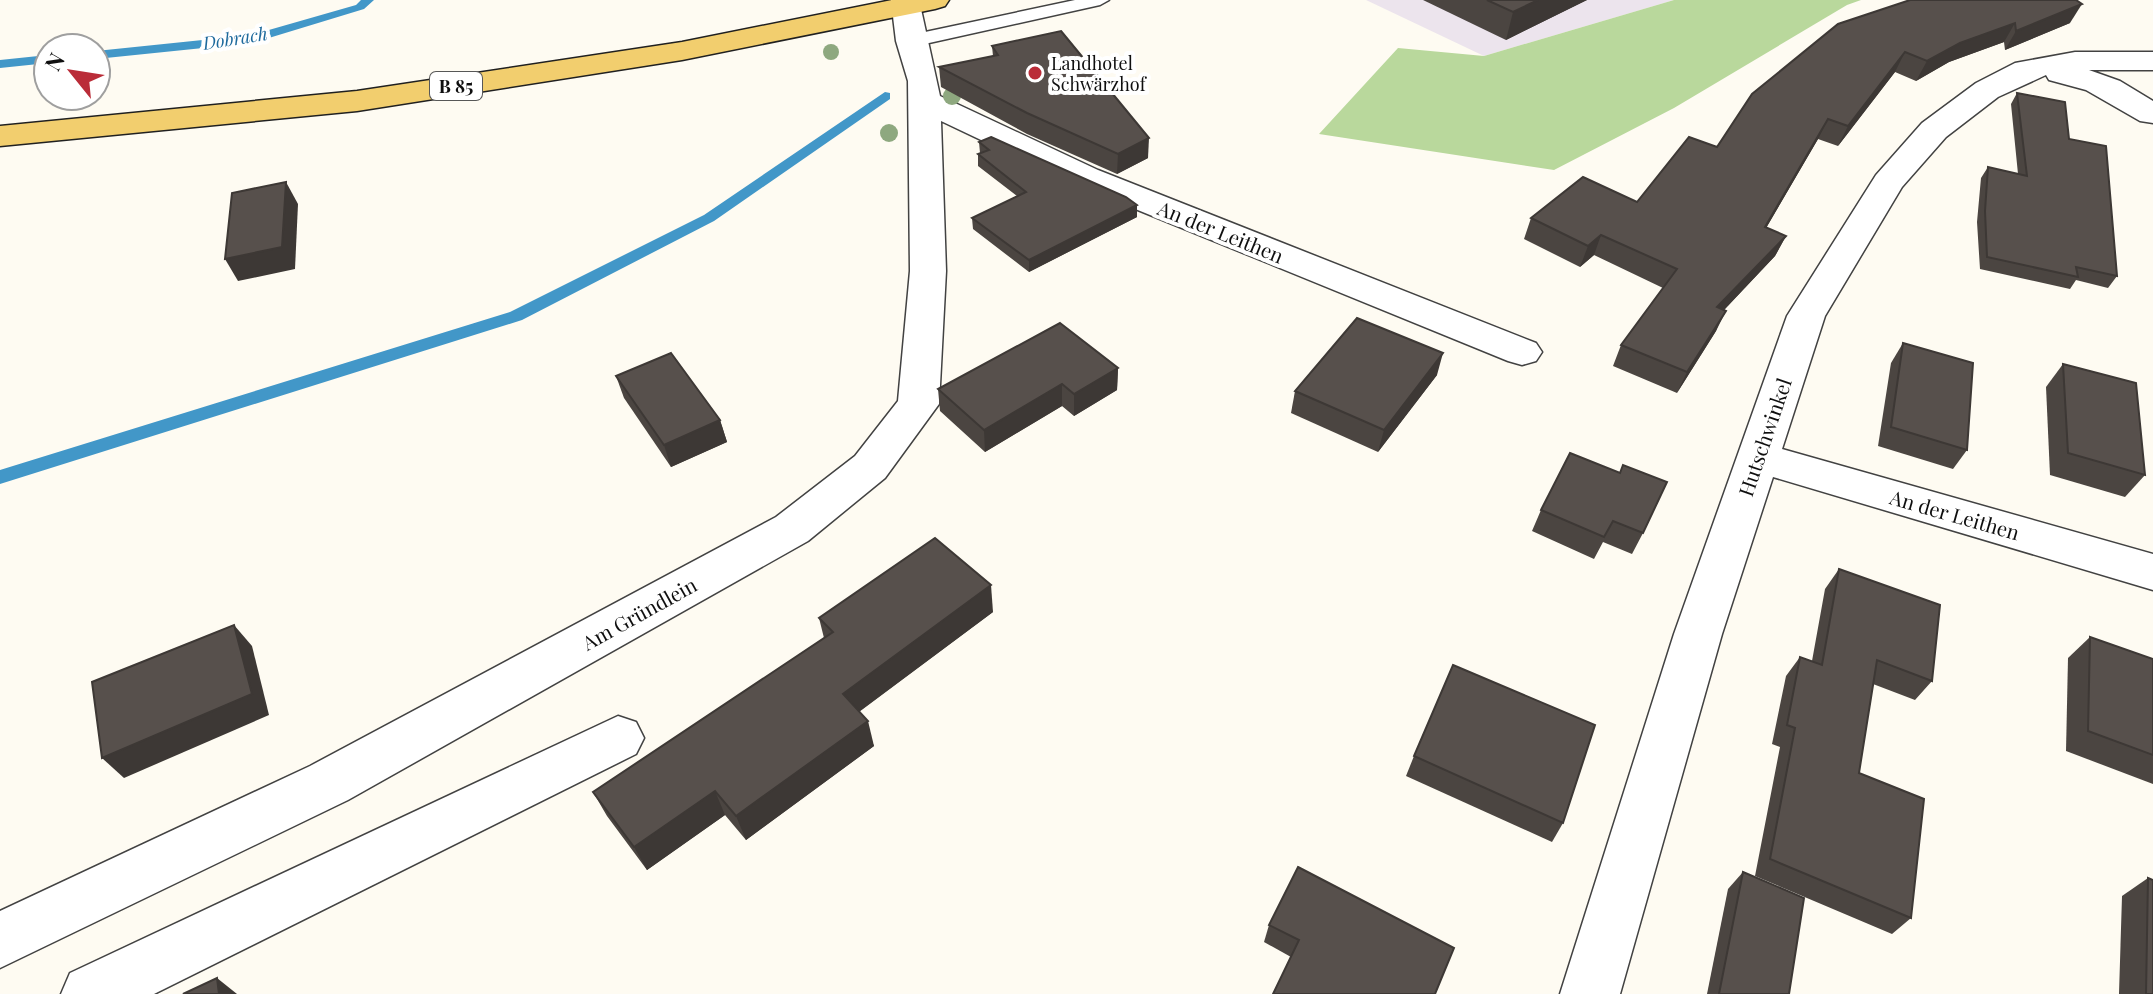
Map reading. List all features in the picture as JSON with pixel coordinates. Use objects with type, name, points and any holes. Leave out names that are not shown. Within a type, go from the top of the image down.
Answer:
[{"type":"main road","name":"B 85","points":[[0,136],[357,101],[682,51],[916,2]]},
{"type":"street","name":"Am Gründlein","points":[[0,940],[342,776],[792,529],[870,467],[918,404],[928,271],[924,81],[911,41],[916,2]]},
{"type":"street","name":"Hutschwinkel","points":[[1590,994],[1698,634],[1806,316],[1888,182],[1934,130],[1987,90],[2032,69],[2075,61],[2149,60]]},
{"type":"street","points":[[2149,60],[2152,116]]},
{"type":"street","points":[[2032,69],[2096,82],[2128,96],[2152,116]]},
{"type":"street","name":"An der Leithen","points":[[925,101],[1086,177],[1522,352]]},
{"type":"street","name":"An der Leithen","points":[[1757,457],[2153,572]]},
{"type":"street","points":[[91,994],[618,738]]},
{"type":"lane","points":[[911,41],[1100,0]]},
{"type":"shaded area","points":[[1366,0],[1674,0],[1484,56]]},
{"type":"green space","points":[[1674,0],[1861,0],[1847,5],[1674,108],[1554,170],[1319,134],[1398,48],[1484,56]]},
{"type":"building","points":[[1487,0],[1538,0],[1513,12]]},
{"type":"building","points":[[1910,0],[2076,0],[2082,4],[2016,31],[2015,23],[1960,43],[1927,61],[1905,52],[1848,126],[1828,119],[1765,227],[1786,236],[1717,307],[1726,311],[1687,372],[1621,345],[1677,269],[1601,235],[1588,246],[1531,218],[1583,177],[1637,202],[1689,137],[1717,147],[1752,94],[1838,24]]},
{"type":"building","points":[[1061,31],[1149,138],[1118,154],[1027,113],[939,67],[998,55],[992,46]]},
{"type":"building","points":[[2017,93],[2065,102],[2069,139],[2106,146],[2117,276],[2076,267],[2078,277],[1987,257],[1985,211],[1988,167],[2027,176]]},
{"type":"building","points":[[991,137],[1126,197],[1137,205],[1029,260],[972,218],[1026,192],[978,154],[989,150],[979,142]]},
{"type":"building","points":[[286,182],[282,247],[225,259],[232,193]]},
{"type":"building","points":[[1357,318],[1443,353],[1384,430],[1295,391]]},
{"type":"building","points":[[1060,323],[1118,368],[1074,394],[1062,384],[984,430],[938,389]]},
{"type":"building","points":[[1903,343],[1973,363],[1967,450],[1891,427]]},
{"type":"building","points":[[671,353],[720,420],[664,445],[616,376]]},
{"type":"building","points":[[2063,364],[2136,383],[2145,475],[2068,453]]},
{"type":"building","points":[[1570,453],[1620,473],[1623,465],[1667,482],[1643,533],[1613,521],[1604,537],[1541,510]]},
{"type":"building","points":[[935,538],[991,585],[843,694],[868,721],[736,816],[715,791],[634,847],[593,792],[833,632],[819,618]]},
{"type":"building","points":[[1839,569],[1940,605],[1932,681],[1877,660],[1859,773],[1924,799],[1911,918],[1770,859],[1795,728],[1787,725],[1800,657],[1822,665]]},
{"type":"building","points":[[234,625],[252,694],[102,758],[92,682]]},
{"type":"building","points":[[2090,637],[2153,659],[2153,755],[2088,731]]},
{"type":"building","points":[[1453,665],[1595,725],[1563,823],[1414,756]]},
{"type":"building","points":[[1298,867],[1454,948],[1435,994],[1273,994],[1299,940],[1269,925]]},
{"type":"building","points":[[1743,872],[1804,898],[1789,994],[1719,994]]},
{"type":"building","points":[[2148,878],[2153,880],[2153,994],[2146,994]]},
{"type":"building","points":[[217,978],[219,994],[183,994]]},
{"type":"waterway","name":"Dobrach","points":[[112,53],[252,39],[360,7],[368,0]]},
{"type":"waterway","name":"Dobrach","points":[[0,64],[32,61]]},
{"type":"waterway","points":[[0,477],[516,316],[709,218],[885,96]]},
{"type":"place","name":"Landhotel Schwärzhof","points":[[1035,73]]}]
